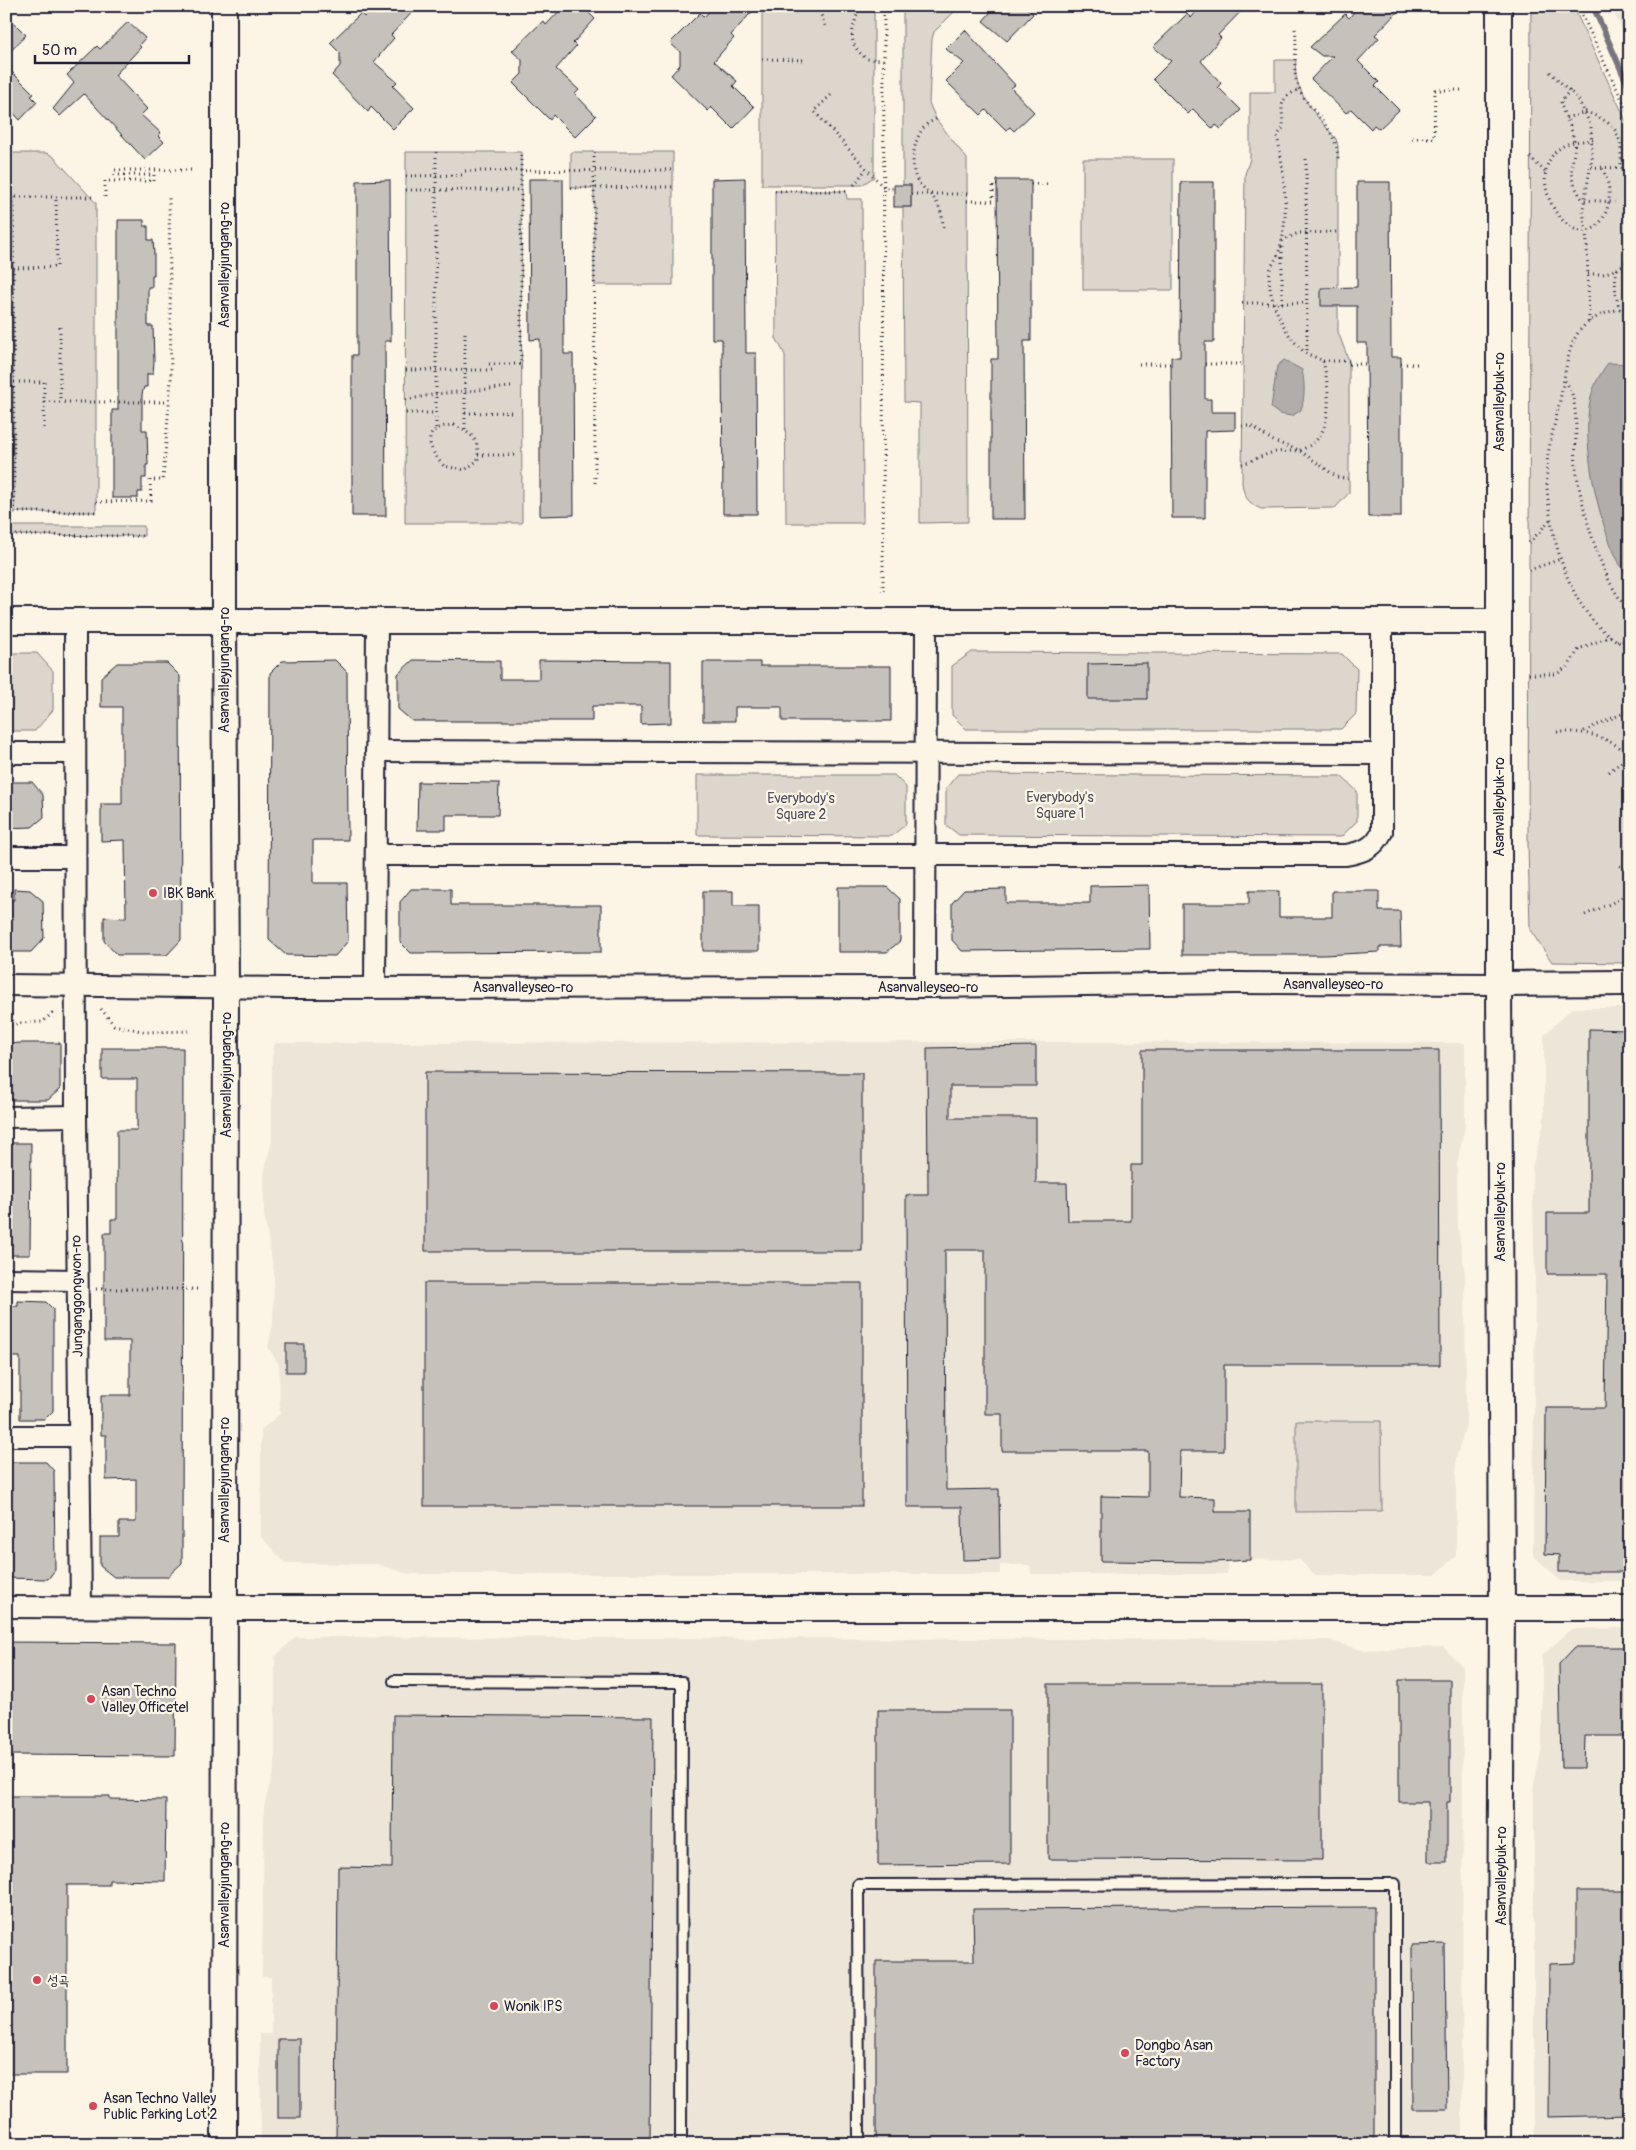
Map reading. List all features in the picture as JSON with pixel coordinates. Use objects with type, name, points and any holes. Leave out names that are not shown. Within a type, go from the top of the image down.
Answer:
[{"type":"street","name":"Asanvalleyjungang-ro","points":[[224,6],[226,986],[223,1608],[224,2144]]},
{"type":"street","name":"Asanvalleybuk-ro","points":[[1499,6],[1499,984],[1502,1608],[1499,2144]]},
{"type":"street","points":[[6,621],[926,622],[1499,620]]},
{"type":"street","name":"Junganggongwon-ro","points":[[75,621],[75,986],[81,1607]]},
{"type":"street","points":[[375,987],[377,621]]},
{"type":"street","points":[[376,855],[1346,855],[1364,852],[1377,842],[1382,832],[1382,621]]},
{"type":"street","points":[[925,987],[926,622]]},
{"type":"street","points":[[376,751],[1382,754]]},
{"type":"street","points":[[6,753],[75,753]]},
{"type":"street","points":[[6,857],[75,857]]},
{"type":"street","name":"Asanvalleyseo-ro","points":[[226,986],[925,987],[1235,983],[1630,984]]},
{"type":"street","points":[[6,986],[226,986]]},
{"type":"street","points":[[6,1116],[76,1116]]},
{"type":"street","points":[[6,1279],[77,1280]]},
{"type":"street","points":[[6,1436],[79,1436]]},
{"type":"street","points":[[6,1607],[1630,1608]]},
{"type":"lane","points":[[394,1681],[682,1682],[681,2144]]},
{"type":"lane","points":[[859,2144],[858,1884],[1394,1884],[1395,2144]]},
{"type":"path","points":[[818,6],[826,29]]},
{"type":"path","points":[[860,6],[851,30],[855,46],[867,59],[884,60]]},
{"type":"path","points":[[883,591],[884,6]]},
{"type":"path","points":[[1578,6],[1630,117]]},
{"type":"path","points":[[1295,29],[1297,83],[1304,99],[1336,139],[1338,159]]},
{"type":"path","points":[[762,59],[804,60]]},
{"type":"path","points":[[1550,72],[1570,90],[1586,112],[1591,126],[1593,140],[1591,167],[1583,200],[1589,322]]},
{"type":"path","points":[[1282,304],[1282,241],[1285,204],[1282,149],[1277,136],[1283,128],[1280,111],[1288,96],[1301,90]]},
{"type":"path","points":[[1412,138],[1434,138],[1435,90],[1463,90]]},
{"type":"path","points":[[1570,90],[1561,102],[1562,110],[1573,133],[1573,156],[1570,173],[1573,186],[1583,200]]},
{"type":"path","points":[[831,95],[814,111],[884,188],[894,188]]},
{"type":"path","points":[[1566,118],[1586,112],[1606,120],[1614,127],[1622,145],[1621,168]]},
{"type":"path","points":[[936,119],[926,125],[921,132],[914,159],[916,178],[930,194],[943,216],[944,229]]},
{"type":"path","points":[[1593,140],[1573,142],[1554,153],[1550,159],[1546,173],[1547,194],[1555,212],[1564,222],[1586,232],[1592,230],[1603,217],[1608,201],[1609,184],[1602,168]]},
{"type":"path","points":[[436,152],[436,428]]},
{"type":"path","points":[[489,364],[521,364],[521,152]]},
{"type":"path","points":[[594,152],[595,484]]},
{"type":"path","points":[[1530,157],[1546,173]]},
{"type":"path","points":[[1306,159],[1307,354]]},
{"type":"path","points":[[1591,167],[1621,168],[1630,176]]},
{"type":"path","points":[[854,185],[866,169]]},
{"type":"path","points":[[104,197],[104,181],[154,181],[154,175],[115,175],[115,170],[194,170]]},
{"type":"path","points":[[406,176],[521,171],[673,170]]},
{"type":"path","points":[[1031,184],[1050,184]]},
{"type":"path","points":[[967,201],[993,201],[993,185],[997,185]]},
{"type":"path","points":[[571,188],[673,187]]},
{"type":"path","points":[[406,190],[521,190]]},
{"type":"path","points":[[775,191],[846,191]]},
{"type":"path","points":[[911,194],[967,194]]},
{"type":"path","points":[[6,197],[92,197]]},
{"type":"path","points":[[13,197],[14,512]]},
{"type":"path","points":[[13,268],[57,267],[56,197]]},
{"type":"path","points":[[96,502],[150,500],[150,480],[163,480],[171,379],[169,197]]},
{"type":"path","points":[[1583,200],[1615,202]]},
{"type":"path","points":[[1339,232],[1298,233],[1282,241],[1270,269],[1269,282],[1284,326],[1291,337],[1307,354],[1323,361],[1367,364]]},
{"type":"path","points":[[1588,274],[1603,274],[1617,269],[1630,260]]},
{"type":"path","points":[[1617,269],[1615,280],[1616,297],[1620,309]]},
{"type":"path","points":[[1242,304],[1307,304]]},
{"type":"path","points":[[1630,307],[1620,309],[1589,322],[1572,340],[1547,464],[1551,519],[1561,559],[1580,602],[1599,627],[1630,649]]},
{"type":"path","points":[[60,327],[60,402]]},
{"type":"path","points":[[465,333],[465,431]]},
{"type":"path","points":[[1242,464],[1271,453],[1306,448],[1314,441],[1324,425],[1328,393],[1323,361]]},
{"type":"path","points":[[1139,364],[1171,364]]},
{"type":"path","points":[[1205,364],[1242,364]]},
{"type":"path","points":[[1401,364],[1419,364]]},
{"type":"path","points":[[406,370],[494,370]]},
{"type":"path","points":[[1564,380],[1573,396],[1576,468],[1588,521],[1619,600],[1630,610]]},
{"type":"path","points":[[14,382],[44,382],[44,428]]},
{"type":"path","points":[[406,400],[436,394],[511,387]]},
{"type":"path","points":[[6,402],[14,402]]},
{"type":"path","points":[[44,402],[168,402]]},
{"type":"path","points":[[465,412],[514,412]]},
{"type":"path","points":[[406,413],[436,413]]},
{"type":"path","points":[[454,425],[465,431],[475,439],[478,455],[474,465],[465,470],[444,466],[431,450],[429,439],[432,431],[440,426],[454,425]]},
{"type":"path","points":[[1242,426],[1251,426],[1275,442],[1298,450],[1337,477],[1349,479]]},
{"type":"path","points":[[478,455],[514,455]]},
{"type":"path","points":[[6,512],[96,512]]},
{"type":"path","points":[[1529,543],[1551,519]]},
{"type":"path","points":[[6,535],[144,536]]},
{"type":"path","points":[[1529,570],[1561,559]]},
{"type":"path","points":[[1529,674],[1557,674],[1569,665],[1579,649],[1611,636]]},
{"type":"path","points":[[1616,640],[1630,642]]},
{"type":"path","points":[[1584,731],[1626,712],[1630,707]]},
{"type":"path","points":[[1557,732],[1584,731],[1598,736],[1630,755],[1609,772]]},
{"type":"path","points":[[1620,866],[1630,872]]},
{"type":"path","points":[[1585,915],[1612,903],[1630,892]]},
{"type":"path","points":[[6,1027],[18,1023],[43,1022],[57,1008]]},
{"type":"path","points":[[101,1009],[114,1025],[146,1032],[192,1031]]},
{"type":"path","points":[[95,1289],[198,1289]]},
{"type":"shaded area","points":[[1611,6],[1630,6],[1630,47]]},
{"type":"shaded area","points":[[1284,360],[1302,370],[1303,375],[1304,395],[1301,410],[1292,416],[1279,414],[1271,408],[1277,366]]},
{"type":"shaded area","points":[[1608,363],[1630,364],[1630,580],[1610,543],[1595,492],[1590,465],[1588,416],[1591,397],[1598,379]]},
{"type":"shaded area","points":[[1572,1008],[1630,1008],[1630,1581],[1561,1581],[1533,1555],[1535,1278],[1532,1168],[1544,1123],[1544,1035]]},
{"type":"shaded area","points":[[275,1043],[1465,1043],[1465,1126],[1457,1164],[1458,1228],[1465,1274],[1466,1425],[1456,1458],[1456,1556],[1435,1575],[1314,1575],[1299,1559],[1228,1560],[1227,1574],[1031,1574],[1030,1565],[1000,1565],[1000,1574],[409,1574],[376,1564],[285,1563],[261,1537],[261,1430],[280,1414],[279,1365],[268,1347],[273,1324],[274,1272],[264,1215],[264,1173],[272,1141],[272,1058]]},
{"type":"shaded area","points":[[1630,1628],[1630,2144],[1534,2144],[1534,1783],[1542,1748],[1542,1656],[1571,1629]]},
{"type":"shaded area","points":[[295,1637],[1328,1640],[1362,1650],[1443,1647],[1463,1667],[1462,2132],[1459,2144],[261,2144],[260,2034],[271,2034],[271,1977],[262,1977],[264,1807],[275,1765],[275,1657]]},
{"type":"green space","points":[[762,6],[874,6],[874,177],[862,185],[762,185]]},
{"type":"green space","points":[[903,6],[960,6],[934,32],[932,39],[929,103],[936,119],[967,159],[968,522],[920,523],[920,403],[904,402],[903,207],[911,207],[911,186],[903,185]]},
{"type":"green space","points":[[1531,6],[1573,6],[1630,129],[1630,963],[1552,962],[1530,930],[1528,844]]},
{"type":"green space","points":[[1275,60],[1296,60],[1298,83],[1302,93],[1307,103],[1336,139],[1338,146],[1338,332],[1349,361],[1349,493],[1335,508],[1261,509],[1247,499],[1242,483],[1245,174],[1250,159],[1250,92],[1275,92]]},
{"type":"green space","points":[[406,152],[521,152],[522,523],[405,523]]},
{"type":"green space","points":[[571,152],[673,152],[673,285],[594,285],[594,188],[571,188]]},
{"type":"green space","points":[[6,153],[46,153],[53,156],[96,203],[96,512],[14,512],[13,198],[6,197]]},
{"type":"green space","points":[[1083,159],[1173,159],[1173,290],[1083,290]]},
{"type":"green space","points":[[775,191],[846,191],[847,199],[862,199],[863,523],[786,523],[785,355],[776,338]]},
{"type":"green space","points":[[6,526],[144,526],[144,536],[6,535]]},
{"type":"green space","points":[[972,652],[1342,654],[1357,669],[1356,714],[1341,729],[966,729],[952,715],[952,666]]},
{"type":"green space","points":[[6,653],[37,653],[53,671],[53,710],[35,731],[6,731]]},
{"type":"green space","name":"Everybody's Square 1","points":[[958,774],[1341,776],[1357,791],[1357,821],[1341,837],[959,835],[946,825],[946,788]]},
{"type":"green space","name":"Everybody's Square 2","points":[[697,775],[894,775],[906,787],[906,824],[892,836],[697,835]]},
{"type":"green space","points":[[1296,1421],[1381,1421],[1382,1511],[1296,1512]]},
{"type":"building","points":[[375,6],[418,6],[391,35],[394,38],[374,62],[397,82],[393,86],[414,108],[393,129],[371,107],[368,112],[332,75],[340,66],[340,53],[330,43],[361,13],[364,17]]},
{"type":"building","points":[[564,6],[582,6],[595,19],[573,43],[576,46],[556,69],[579,90],[575,94],[596,116],[575,137],[553,115],[550,120],[513,83],[522,74],[522,60],[512,51],[543,21],[546,25]]},
{"type":"building","points":[[714,6],[757,6],[731,35],[734,38],[714,61],[737,81],[733,86],[754,107],[733,129],[711,107],[708,111],[671,75],[680,65],[680,52],[670,43],[700,13],[704,17]]},
{"type":"building","points":[[996,6],[1025,6],[1033,14],[1007,41],[983,21]]},
{"type":"building","points":[[1201,6],[1246,6],[1218,35],[1221,38],[1201,61],[1221,83],[1218,87],[1241,110],[1221,129],[1216,125],[1213,129],[1193,109],[1188,114],[1153,79],[1171,61],[1153,47],[1187,14],[1191,18]]},
{"type":"building","points":[[1359,6],[1403,6],[1375,35],[1379,38],[1358,61],[1379,82],[1375,86],[1399,110],[1379,129],[1374,125],[1371,129],[1351,109],[1346,113],[1311,79],[1333,56],[1322,56],[1310,47],[1345,14],[1349,18]]},
{"type":"building","points":[[6,15],[26,35],[6,56]]},
{"type":"building","points":[[128,22],[145,38],[139,45],[141,47],[115,75],[147,109],[141,115],[161,133],[158,136],[164,142],[145,160],[84,94],[60,116],[53,109],[74,83],[67,75],[97,46],[100,49]]},
{"type":"building","points":[[965,30],[1015,85],[1011,88],[1034,112],[1014,131],[1010,127],[1006,130],[986,110],[981,115],[946,81],[964,63],[946,49]]},
{"type":"building","points":[[6,66],[34,94],[31,96],[37,102],[20,120],[6,105]]},
{"type":"building","points":[[745,178],[746,353],[756,353],[757,514],[723,514],[722,339],[712,339],[712,179]]},
{"type":"building","points":[[529,179],[563,179],[564,354],[573,354],[574,515],[540,516],[540,339],[530,340]]},
{"type":"building","points":[[390,180],[391,341],[385,341],[386,516],[352,516],[352,355],[357,355],[357,181]]},
{"type":"building","points":[[997,180],[1031,180],[1031,341],[1024,341],[1025,519],[991,519],[991,359],[998,359]]},
{"type":"building","points":[[1181,182],[1214,182],[1214,342],[1205,342],[1205,399],[1211,399],[1211,412],[1235,412],[1235,430],[1205,431],[1205,518],[1172,518],[1171,357],[1180,357]]},
{"type":"building","points":[[1357,182],[1390,182],[1391,357],[1401,357],[1401,517],[1368,517],[1367,343],[1357,343],[1357,306],[1321,306],[1321,288],[1357,287]]},
{"type":"building","points":[[894,185],[911,185],[911,207],[894,207]]},
{"type":"building","points":[[118,220],[144,220],[144,226],[148,226],[148,240],[153,240],[154,253],[152,287],[148,287],[148,326],[153,326],[153,374],[147,374],[147,387],[144,387],[142,394],[142,430],[147,430],[148,465],[146,465],[146,478],[142,478],[142,492],[138,492],[138,498],[112,498],[112,410],[118,410]]},
{"type":"building","points":[[335,660],[347,672],[348,840],[313,840],[313,883],[347,883],[348,941],[335,956],[286,955],[269,940],[270,673],[282,661]]},
{"type":"building","points":[[413,660],[500,661],[500,679],[539,679],[539,660],[671,661],[671,723],[641,724],[641,706],[592,706],[592,721],[412,721],[398,709],[398,674]]},
{"type":"building","points":[[703,662],[760,662],[760,666],[891,666],[891,721],[782,721],[782,707],[735,707],[735,721],[703,721]]},
{"type":"building","points":[[117,663],[167,663],[180,676],[181,940],[167,955],[117,955],[104,941],[104,917],[126,918],[125,840],[101,841],[101,804],[122,804],[122,707],[101,707],[101,677]]},
{"type":"building","points":[[1147,663],[1147,699],[1088,699],[1088,664]]},
{"type":"building","points":[[6,782],[32,782],[43,795],[44,817],[32,827],[6,828]]},
{"type":"building","points":[[418,782],[499,783],[498,815],[446,815],[446,830],[417,830]]},
{"type":"building","points":[[1149,885],[1150,949],[962,951],[952,940],[952,903],[964,890],[1006,889],[1006,903],[1090,903],[1090,886]]},
{"type":"building","points":[[838,887],[887,887],[900,899],[900,941],[887,952],[838,952]]},
{"type":"building","points":[[14,889],[30,890],[43,901],[44,938],[31,952],[6,952],[6,900],[14,900]]},
{"type":"building","points":[[411,889],[451,889],[451,905],[601,905],[601,952],[411,953],[400,942],[400,902]]},
{"type":"building","points":[[703,891],[733,891],[733,906],[759,906],[759,951],[703,951]]},
{"type":"building","points":[[1249,891],[1279,891],[1279,917],[1332,917],[1332,891],[1379,891],[1379,911],[1400,911],[1401,947],[1379,947],[1379,952],[1324,955],[1182,955],[1182,904],[1249,904]]},
{"type":"building","points":[[1589,1029],[1630,1030],[1630,1572],[1559,1572],[1559,1555],[1545,1554],[1546,1408],[1605,1408],[1607,1274],[1547,1274],[1547,1213],[1589,1213]]},
{"type":"building","points":[[60,1043],[60,1089],[48,1100],[6,1100],[6,1044]]},
{"type":"building","points":[[1036,1046],[1036,1086],[950,1086],[950,1118],[1036,1118],[1036,1183],[1067,1183],[1068,1221],[1131,1221],[1131,1165],[1142,1165],[1142,1050],[1439,1050],[1440,1365],[1224,1365],[1224,1451],[1180,1451],[1179,1497],[1215,1498],[1215,1512],[1250,1512],[1250,1560],[1215,1562],[1101,1561],[1101,1496],[1148,1497],[1148,1451],[1002,1451],[1002,1414],[985,1414],[985,1250],[945,1250],[946,1490],[999,1489],[1000,1559],[963,1560],[962,1507],[907,1507],[906,1195],[928,1195],[927,1048]]},
{"type":"building","points":[[102,1048],[183,1048],[182,1563],[167,1577],[114,1577],[100,1566],[100,1537],[119,1537],[119,1522],[136,1522],[136,1479],[106,1480],[106,1435],[101,1435],[101,1395],[130,1395],[130,1341],[104,1341],[104,1233],[111,1233],[111,1219],[117,1219],[117,1130],[137,1130],[137,1079],[102,1079]]},
{"type":"building","points":[[425,1072],[862,1073],[862,1251],[425,1251]]},
{"type":"building","points":[[6,1143],[31,1143],[30,1255],[6,1255]]},
{"type":"building","points":[[424,1283],[862,1283],[862,1506],[424,1506]]},
{"type":"building","points":[[18,1301],[46,1302],[53,1309],[53,1411],[45,1419],[20,1419],[20,1357],[6,1357],[6,1306],[18,1306]]},
{"type":"building","points":[[286,1344],[304,1344],[304,1372],[286,1372]]},
{"type":"building","points":[[6,1462],[46,1462],[54,1471],[55,1570],[48,1579],[6,1578]]},
{"type":"building","name":"Asan Techno Valley Officetel","points":[[6,1642],[176,1643],[175,1756],[6,1755]]},
{"type":"building","points":[[1575,1647],[1630,1647],[1630,1736],[1585,1736],[1584,1768],[1561,1768],[1559,1664]]},
{"type":"building","points":[[1399,1680],[1450,1680],[1450,1802],[1447,1802],[1447,1862],[1428,1862],[1428,1802],[1399,1802]]},
{"type":"building","points":[[1048,1684],[1322,1684],[1322,1860],[1048,1859]]},
{"type":"building","points":[[878,1710],[1010,1710],[1010,1864],[878,1865]]},
{"type":"building","name":"Wonik IPS","points":[[393,1715],[653,1717],[650,2144],[336,2144],[338,1867],[392,1868]]},
{"type":"building","name":"성곡","points":[[6,1796],[110,1796],[110,1799],[166,1800],[165,1881],[109,1880],[109,1885],[67,1885],[67,2074],[6,2074]]},
{"type":"building","points":[[1576,1891],[1630,1891],[1630,2115],[1548,2117],[1549,1964],[1576,1963]]},
{"type":"building","name":"Dongbo Asan Factory","points":[[1374,1907],[1374,2144],[876,2144],[876,1961],[974,1961],[973,1909]]},
{"type":"building","points":[[1445,1944],[1447,2109],[1413,2109],[1412,1945]]},
{"type":"building","points":[[278,2039],[300,2039],[300,2118],[278,2118]]},
{"type":"waterway","points":[[1593,6],[1630,90]]},
{"type":"place","name":"IBK Bank","points":[[153,893]]},
{"type":"place","name":"Asan Techno Valley Officetel","points":[[91,1699]]},
{"type":"place","name":"성곡","points":[[37,1980]]},
{"type":"place","name":"Wonik IPS","points":[[494,2006]]},
{"type":"place","name":"Dongbo Asan Factory","points":[[1125,2053]]},
{"type":"place","name":"Asan Techno Valley Public Parking Lot 2","points":[[93,2106]]}]
